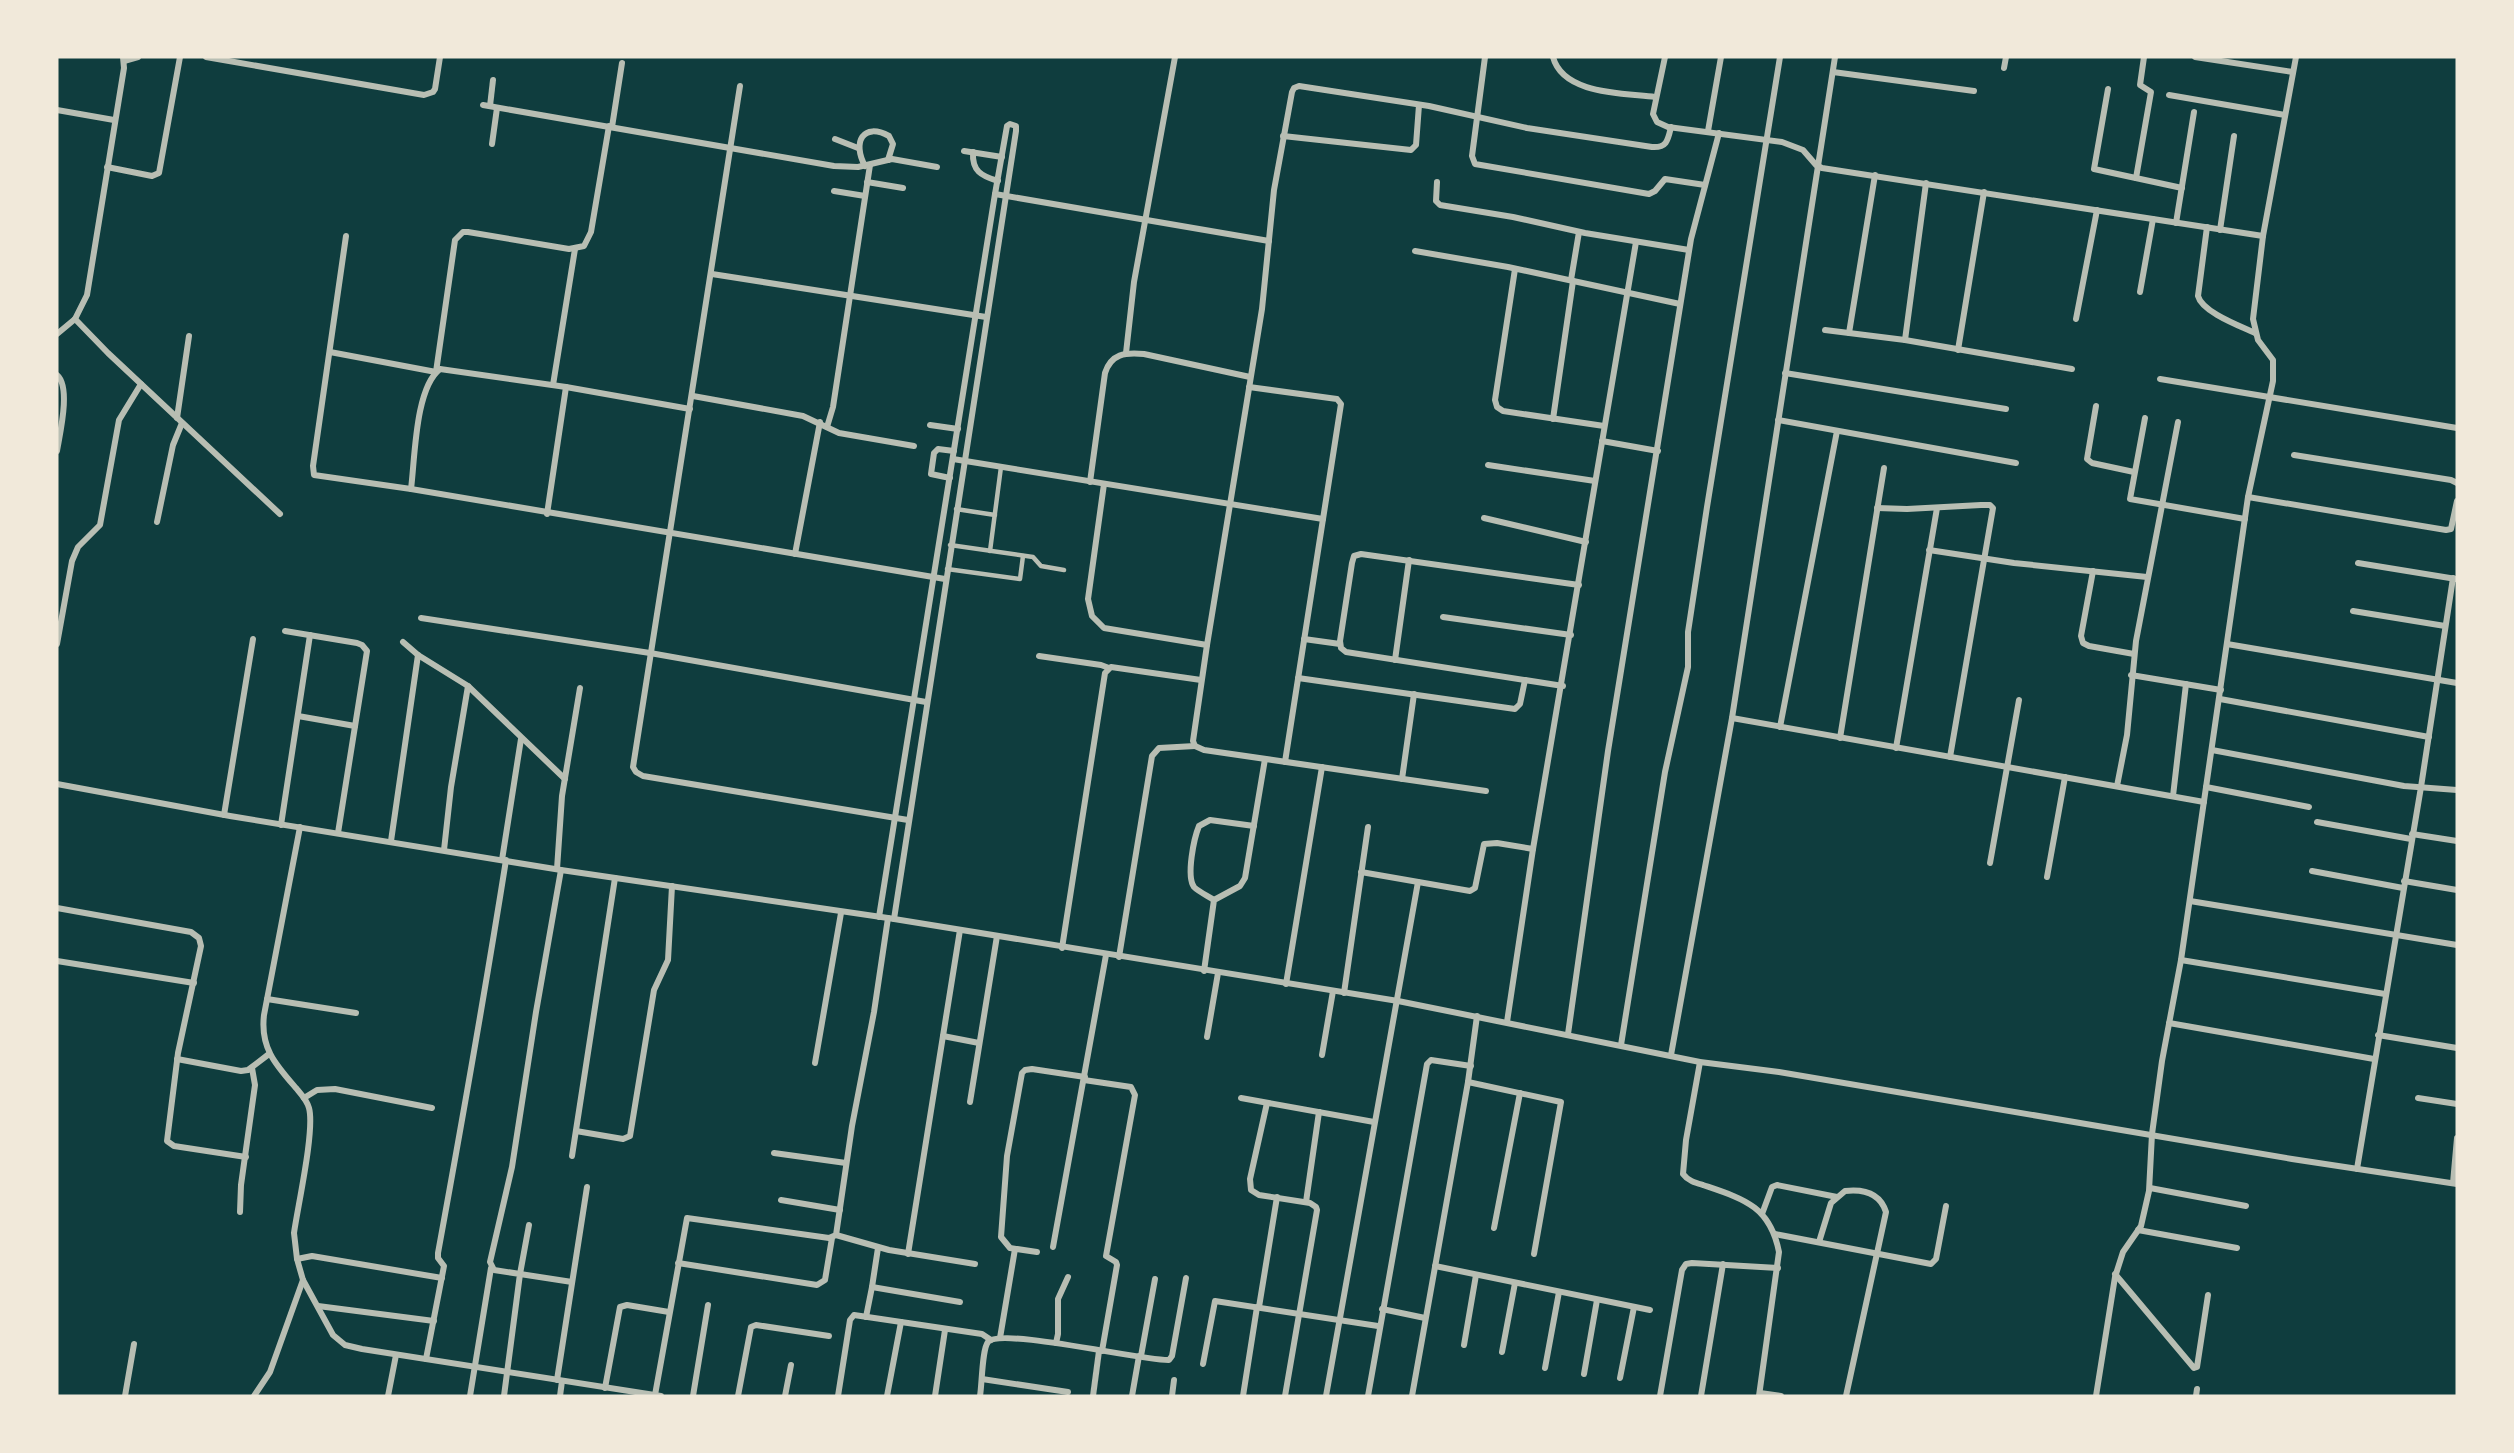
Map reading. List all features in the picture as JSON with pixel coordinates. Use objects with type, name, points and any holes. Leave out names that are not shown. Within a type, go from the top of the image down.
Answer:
[{"type":"street","points":[[57,334],[75,320],[87,295],[124,59],[138,57]]},
{"type":"street","points":[[107,167],[152,176],[159,173],[180,57]]},
{"type":"street","points":[[206,57],[424,94],[433,92],[435,89],[440,57]]},
{"type":"street","points":[[1126,353],[1134,282],[1175,57]]},
{"type":"street","points":[[1485,57],[1472,156],[1475,164],[1649,194],[1655,191],[1665,179],[1705,185]]},
{"type":"street","points":[[1553,57],[1560,69],[1585,88],[1655,97]]},
{"type":"street","points":[[1665,57],[1653,114],[1655,119],[1671,127],[1766,139],[1797,147],[1806,152],[1817,166],[2264,236]]},
{"type":"street","points":[[1708,131],[1721,57]]},
{"type":"street","points":[[1621,1045],[1665,772],[1688,667],[1688,632],[1729,363],[1780,57]]},
{"type":"street","points":[[1671,1055],[1732,718],[1835,57]]},
{"type":"street","points":[[2004,68],[2006,57]]},
{"type":"street","points":[[2136,178],[2151,92],[2140,85],[2144,57]]},
{"type":"street","points":[[2195,57],[2293,72]]},
{"type":"street","points":[[2254,333],[2253,319],[2264,236],[2296,57]]},
{"type":"street","points":[[411,489],[421,410],[428,385],[436,372],[453,249],[459,235],[463,232],[474,232],[575,249],[584,246],[590,238],[622,63]]},
{"type":"street","points":[[1833,72],[1974,91]]},
{"type":"street","points":[[492,144],[490,106],[493,80]]},
{"type":"street","points":[[740,86],[693,396],[632,762],[634,770],[639,774],[908,820]]},
{"type":"street","points":[[1195,746],[1193,735],[1201,680],[1262,309],[1274,190],[1292,92],[1297,86],[1419,105],[1527,128],[1653,147],[1663,147],[1666,144],[1671,127]]},
{"type":"street","points":[[2108,89],[2094,169],[2182,188]]},
{"type":"street","points":[[2169,95],[2285,115]]},
{"type":"street","points":[[1283,136],[1412,150],[1416,140],[1419,105]]},
{"type":"street","points":[[490,106],[834,166],[867,165],[888,160],[937,167]]},
{"type":"street","points":[[57,110],[114,120]]},
{"type":"street","points":[[2176,223],[2194,112]]},
{"type":"street","points":[[678,1263],[817,1286],[825,1280],[840,1210],[864,1058],[908,820],[1016,128],[1015,125],[1010,124],[1007,126],[995,194],[879,917]]},
{"type":"street","points":[[858,148],[863,135],[883,133],[889,136],[893,144],[888,160]]},
{"type":"street","points":[[1568,1034],[1608,751],[1689,250],[1719,133]]},
{"type":"street","points":[[2220,230],[2234,136]]},
{"type":"street","points":[[795,554],[823,424],[833,407],[867,182],[867,165],[858,148],[835,139]]},
{"type":"street","points":[[964,151],[1002,157]]},
{"type":"street","points":[[973,152],[973,165],[976,170],[984,176],[998,180]]},
{"type":"street","points":[[1849,333],[1875,175]]},
{"type":"street","points":[[867,182],[903,188]]},
{"type":"street","points":[[1437,182],[1436,201],[1440,205],[1513,217],[1579,232],[1689,250]]},
{"type":"street","points":[[1905,340],[1926,183]]},
{"type":"street","points":[[834,191],[865,196]]},
{"type":"street","points":[[1958,350],[1984,192]]},
{"type":"street","points":[[995,194],[1269,241]]},
{"type":"street","points":[[2076,319],[2097,210]]},
{"type":"street","points":[[2140,292],[2153,219]]},
{"type":"street","points":[[2096,1396],[2115,1274],[2123,1252],[2138,1230],[2150,1188],[2152,1134],[2190,901],[2248,497],[2274,366],[2273,360],[2254,333],[2208,310],[2199,301],[2207,228]]},
{"type":"street","points":[[1553,419],[1579,232]]},
{"type":"street","points":[[346,236],[313,473],[317,476],[411,489],[547,514],[945,579]]},
{"type":"street","points":[[1507,1022],[1533,849],[1563,686],[1636,242]]},
{"type":"street","points":[[553,385],[575,249]]},
{"type":"street","points":[[1416,251],[1515,268],[1680,304]]},
{"type":"street","points":[[1515,268],[1495,404],[1503,411],[1604,426]]},
{"type":"street","points":[[712,274],[986,317]]},
{"type":"street","points":[[75,320],[280,514]]},
{"type":"street","points":[[1825,330],[1905,340],[2072,369]]},
{"type":"street","points":[[157,522],[179,420],[189,336]]},
{"type":"street","points":[[330,352],[436,372],[446,368],[690,409]]},
{"type":"street","points":[[1090,482],[1105,373],[1107,365],[1114,358],[1126,353],[1167,358],[1250,377]]},
{"type":"street","points":[[1785,373],[2006,409]]},
{"type":"street","points":[[57,375],[62,379],[64,392],[57,451]]},
{"type":"street","points":[[2160,379],[2457,428]]},
{"type":"street","points":[[57,644],[72,561],[78,547],[100,525],[119,420],[141,384]]},
{"type":"street","points":[[547,514],[566,387]]},
{"type":"street","points":[[1249,387],[1337,399],[1340,402],[1285,762]]},
{"type":"street","points":[[693,396],[791,413],[844,434],[914,446]]},
{"type":"street","points":[[2096,406],[2088,460],[2134,472]]},
{"type":"street","points":[[2145,418],[2130,499],[2245,519]]},
{"type":"street","points":[[1778,420],[2016,463]]},
{"type":"street","points":[[2117,786],[2127,728],[2134,654],[2178,422]]},
{"type":"street","points":[[930,424],[958,429]]},
{"type":"street","points":[[1780,727],[1837,431]]},
{"type":"street","points":[[1602,441],[1658,451]]},
{"type":"street","points":[[950,478],[931,474],[934,453],[938,448],[954,451]]},
{"type":"street","points":[[2294,455],[2451,480],[2457,483]]},
{"type":"street","points":[[953,459],[1230,506],[1323,519]]},
{"type":"street","points":[[1488,465],[1595,481]]},
{"type":"street","points":[[990,551],[1001,467]]},
{"type":"street","points":[[1840,738],[1884,468]]},
{"type":"street","points":[[1104,484],[1088,599],[1092,616],[1104,628],[1207,645]]},
{"type":"street","points":[[2248,497],[2446,530],[2451,529],[2454,525],[2457,501]]},
{"type":"street","points":[[1877,508],[1992,506],[1950,757]]},
{"type":"street","points":[[1896,748],[1937,508]]},
{"type":"street","points":[[956,509],[995,515]]},
{"type":"street","points":[[1484,518],[1586,542]]},
{"type":"street","points":[[950,545],[1033,558],[1041,566],[1064,570]]},
{"type":"street","points":[[1929,550],[2147,577]]},
{"type":"street","points":[[1340,644],[1354,556],[1361,554],[1578,585]]},
{"type":"street","points":[[946,569],[1020,579],[1023,556]]},
{"type":"street","points":[[1395,660],[1409,560]]},
{"type":"street","points":[[2357,1169],[2421,787],[2445,626],[2455,579],[2358,562]]},
{"type":"street","points":[[2093,571],[2081,636],[2083,643],[2134,654]]},
{"type":"street","points":[[2353,611],[2445,626]]},
{"type":"street","points":[[1443,617],[1571,636]]},
{"type":"street","points":[[421,618],[650,654],[926,702]]},
{"type":"street","points":[[285,632],[357,643],[366,648],[338,833]]},
{"type":"street","points":[[282,825],[310,635]]},
{"type":"street","points":[[224,815],[253,639]]},
{"type":"street","points":[[1304,639],[1340,644],[1346,652],[1563,686]]},
{"type":"street","points":[[403,642],[418,655],[468,686],[565,779]]},
{"type":"street","points":[[2227,644],[2457,682]]},
{"type":"street","points":[[391,841],[418,655]]},
{"type":"street","points":[[1039,656],[1201,680]]},
{"type":"street","points":[[1062,948],[1103,679],[1108,668]]},
{"type":"street","points":[[2131,675],[2221,690]]},
{"type":"street","points":[[1298,678],[1515,709],[1520,704],[1525,680]]},
{"type":"street","points":[[2173,796],[2186,684]]},
{"type":"street","points":[[444,850],[451,787],[468,686]]},
{"type":"street","points":[[470,1396],[491,1268],[490,1257],[512,1167],[559,869],[560,814],[580,688]]},
{"type":"street","points":[[1402,779],[1414,694]]},
{"type":"street","points":[[2220,699],[2429,737]]},
{"type":"street","points":[[1990,863],[2019,700]]},
{"type":"street","points":[[298,716],[355,726]]},
{"type":"street","points":[[1732,718],[2204,802]]},
{"type":"street","points":[[426,1359],[444,1264],[439,1260],[438,1253],[465,1114],[521,739]]},
{"type":"street","points":[[1119,957],[1152,756],[1159,748],[1195,746],[1203,750],[1486,791]]},
{"type":"street","points":[[2212,750],[2421,787],[2457,790]]},
{"type":"street","points":[[1214,900],[1243,883],[1265,759]]},
{"type":"street","points":[[1286,984],[1322,767]]},
{"type":"street","points":[[2047,877],[2065,777]]},
{"type":"street","points":[[57,784],[300,828],[841,913],[879,917],[1398,1001],[1700,1062],[1779,1072],[2455,1184],[2457,1138]]},
{"type":"street","points":[[2206,787],[2309,807]]},
{"type":"street","points":[[1214,900],[1198,890],[1191,880],[1191,863],[1199,826],[1210,820],[1254,826]]},
{"type":"street","points":[[2317,822],[2411,837],[2457,841]]},
{"type":"street","points":[[1344,993],[1368,827]]},
{"type":"street","points":[[300,828],[267,999],[263,1035],[269,1054],[308,1106],[310,1126],[294,1233],[297,1259],[303,1280],[333,1335],[345,1345],[659,1396],[669,1312],[685,1221],[689,1217],[834,1236],[908,1254],[975,1264]]},
{"type":"street","points":[[1361,872],[1470,891],[1476,884],[1484,844],[1497,843],[1533,849]]},
{"type":"street","points":[[2312,871],[2403,885],[2457,890]]},
{"type":"street","points":[[572,1156],[615,878]]},
{"type":"street","points":[[1326,1396],[1418,882]]},
{"type":"street","points":[[576,1131],[623,1139],[630,1136],[654,990],[668,960],[672,886]]},
{"type":"street","points":[[1204,971],[1214,900]]},
{"type":"street","points":[[2190,901],[2457,945]]},
{"type":"street","points":[[57,908],[195,935],[199,938],[201,946],[177,1059],[166,1134],[168,1144],[246,1157]]},
{"type":"street","points":[[815,1063],[841,913]]},
{"type":"street","points":[[908,1254],[960,930]]},
{"type":"street","points":[[970,1102],[997,936]]},
{"type":"street","points":[[1053,1247],[1106,955]]},
{"type":"street","points":[[2181,960],[2385,994]]},
{"type":"street","points":[[57,961],[194,983]]},
{"type":"street","points":[[1207,1037],[1218,973]]},
{"type":"street","points":[[1322,1055],[1333,991]]},
{"type":"street","points":[[267,999],[356,1013]]},
{"type":"street","points":[[1412,1396],[1471,1066],[1477,1016]]},
{"type":"street","points":[[2169,1023],[2374,1059]]},
{"type":"street","points":[[2378,1035],[2457,1048]]},
{"type":"street","points":[[943,1036],[979,1043]]},
{"type":"street","points":[[177,1059],[241,1071],[252,1068],[269,1054]]},
{"type":"street","points":[[1368,1396],[1378,1326],[1427,1064],[1431,1060],[1471,1066]]},
{"type":"street","points":[[1700,1062],[1686,1140],[1683,1174],[1690,1181],[1742,1198],[1762,1214],[1775,1234],[1779,1252],[1778,1268],[1760,1394],[1781,1396]]},
{"type":"street","points":[[240,1212],[241,1185],[255,1081],[252,1068]]},
{"type":"street","points":[[1036,1252],[1015,1249],[1003,1242],[1001,1230],[1011,1129],[1022,1073],[1032,1069],[1131,1087],[1135,1092],[1106,1256],[1117,1265],[1093,1396]]},
{"type":"street","points":[[1468,1082],[1558,1100],[1562,1105],[1534,1254]]},
{"type":"street","points":[[304,1098],[317,1090],[335,1089],[432,1108]]},
{"type":"street","points":[[1494,1228],[1520,1093]]},
{"type":"street","points":[[1241,1098],[1374,1122]]},
{"type":"street","points":[[2418,1098],[2457,1104]]},
{"type":"street","points":[[1267,1103],[1250,1185],[1251,1190],[1259,1195],[1314,1204],[1317,1210],[1285,1396]]},
{"type":"street","points":[[1306,1202],[1319,1112]]},
{"type":"street","points":[[774,1153],[846,1163]]},
{"type":"street","points":[[1762,1214],[1767,1195],[1772,1187],[1777,1185],[1837,1197]]},
{"type":"street","points":[[560,1396],[559,1381],[587,1188]]},
{"type":"street","points":[[2150,1188],[2246,1206]]},
{"type":"street","points":[[1819,1242],[1831,1203],[1845,1191],[1868,1192],[1883,1203],[1886,1212],[1878,1254],[1846,1396]]},
{"type":"street","points":[[1243,1396],[1276,1197]]},
{"type":"street","points":[[781,1200],[840,1210]]},
{"type":"street","points":[[1775,1234],[1931,1264],[1935,1262],[1946,1206]]},
{"type":"street","points":[[504,1396],[520,1274],[529,1225]]},
{"type":"street","points":[[2138,1230],[2237,1248]]},
{"type":"street","points":[[866,1317],[879,1248]]},
{"type":"street","points":[[1000,1338],[1015,1249]]},
{"type":"street","points":[[297,1259],[312,1256],[442,1278]]},
{"type":"street","points":[[1660,1396],[1684,1267],[1692,1263],[1778,1268]]},
{"type":"street","points":[[1701,1396],[1722,1264]]},
{"type":"street","points":[[1436,1266],[1650,1310]]},
{"type":"street","points":[[491,1268],[572,1282]]},
{"type":"street","points":[[2115,1274],[2194,1368],[2197,1367],[2208,1294]]},
{"type":"street","points":[[1464,1345],[1476,1275]]},
{"type":"street","points":[[1056,1343],[1058,1299],[1068,1278]]},
{"type":"street","points":[[980,1396],[987,1346],[991,1340],[1000,1338],[1056,1343],[1167,1361],[1171,1358],[1186,1278]]},
{"type":"street","points":[[1132,1396],[1155,1279]]},
{"type":"street","points":[[254,1396],[270,1372],[303,1280]]},
{"type":"street","points":[[1502,1352],[1515,1283]]},
{"type":"street","points":[[872,1287],[960,1302]]},
{"type":"street","points":[[1545,1368],[1559,1292]]},
{"type":"street","points":[[1584,1374],[1597,1300]]},
{"type":"street","points":[[1203,1364],[1215,1301],[1378,1326]]},
{"type":"street","points":[[609,1396],[608,1388],[620,1307],[627,1305],[669,1312]]},
{"type":"street","points":[[693,1396],[708,1305]]},
{"type":"street","points":[[318,1306],[434,1321]]},
{"type":"street","points":[[1620,1378],[1634,1307]]},
{"type":"street","points":[[1382,1309],[1425,1318]]},
{"type":"street","points":[[838,1396],[851,1318],[854,1315],[982,1334],[991,1340]]},
{"type":"street","points":[[887,1396],[901,1322]]},
{"type":"street","points":[[738,1396],[751,1327],[756,1325],[829,1336]]},
{"type":"street","points":[[935,1396],[945,1330]]},
{"type":"street","points":[[125,1396],[134,1344]]},
{"type":"street","points":[[388,1396],[396,1355]]},
{"type":"street","points":[[785,1396],[791,1365]]},
{"type":"street","points":[[982,1379],[1068,1392]]},
{"type":"street","points":[[1172,1396],[1174,1380]]}]
